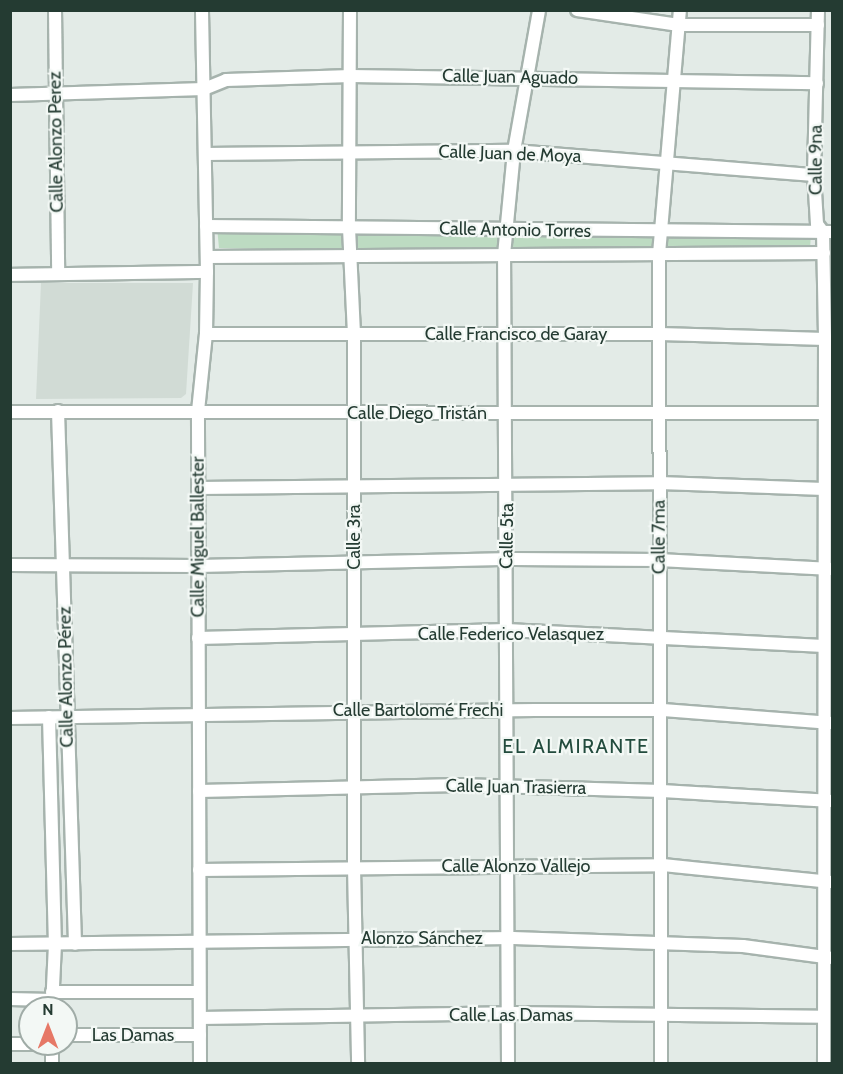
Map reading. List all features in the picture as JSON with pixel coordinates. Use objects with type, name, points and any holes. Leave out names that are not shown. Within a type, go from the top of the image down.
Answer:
[{"type":"street","name":"Calle Alonzo Perez","points":[[55,10],[58,274]]},
{"type":"street","name":"Calle Miguel Ballester","points":[[200,1064],[198,411],[206,334],[207,272],[202,10]]},
{"type":"street","name":"Calle 3ra","points":[[350,10],[349,228],[353,258],[354,333],[352,710],[358,1064]]},
{"type":"street","name":"Calle 5ta","points":[[508,1064],[506,559],[508,483],[504,255],[514,151],[540,10]]},
{"type":"street","points":[[577,10],[679,25],[818,25]]},
{"type":"street","name":"Calle 7ma","points":[[662,1064],[663,710],[659,560],[659,254],[668,162],[672,81],[680,10]]},
{"type":"street","name":"Calle 9na","points":[[818,10],[814,175],[818,224],[828,232],[824,253],[823,413],[828,569],[824,646],[829,723],[828,957],[823,1017],[824,1064]]},
{"type":"street","name":"Calle Juan Aguado","points":[[10,95],[204,89],[226,80],[351,76],[528,76],[817,83]]},
{"type":"street","name":"Calle Juan de Moya","points":[[205,154],[514,151],[814,175]]},
{"type":"street","name":"Calle Antonio Torres","points":[[206,226],[828,232]]},
{"type":"street","points":[[207,257],[353,258],[824,253]]},
{"type":"street","points":[[10,275],[207,272]]},
{"type":"street","name":"Calle Francisco de Garay","points":[[206,334],[660,334],[825,339]]},
{"type":"street","name":"Calle Alonzo Pérez","points":[[58,411],[75,944]]},
{"type":"street","name":"Calle Diego Tristán","points":[[10,412],[823,413]]},
{"type":"street","points":[[198,488],[659,483],[824,489]]},
{"type":"street","points":[[10,565],[63,563],[198,566],[354,560],[506,559],[659,560],[828,569]]},
{"type":"street","name":"Calle Federico Velasquez","points":[[198,638],[507,630],[660,635],[824,646]]},
{"type":"street","name":"Calle Bartolomé Frechi","points":[[10,718],[352,710],[663,710],[829,723]]},
{"type":"street","name":"Calle Alonzo Pérez","points":[[49,717],[55,944],[52,996]]},
{"type":"street","name":"Calle Juan Trasierra","points":[[199,790],[507,786],[662,791],[829,801]]},
{"type":"street","name":"Calle Alonzo Vallejo","points":[[199,870],[663,865],[829,881]]},
{"type":"street","name":"Alonzo Sánchez","points":[[10,944],[199,939],[507,938],[743,946],[828,957]]},
{"type":"street","points":[[78,999],[199,992]]},
{"type":"street","name":"Calle Las Damas","points":[[200,1018],[508,1013],[662,1017],[823,1017]]},
{"type":"street","name":"Las Damas","points":[[78,1035],[200,1035]]},
{"type":"shaded area","points":[[41,283],[193,283],[186,394],[181,398],[36,399]]},
{"type":"green space","points":[[217,227],[811,232],[810,250],[323,250],[219,248]]},
{"type":"district","name":"EL ALMIRANTE","points":[[576,746]]}]
